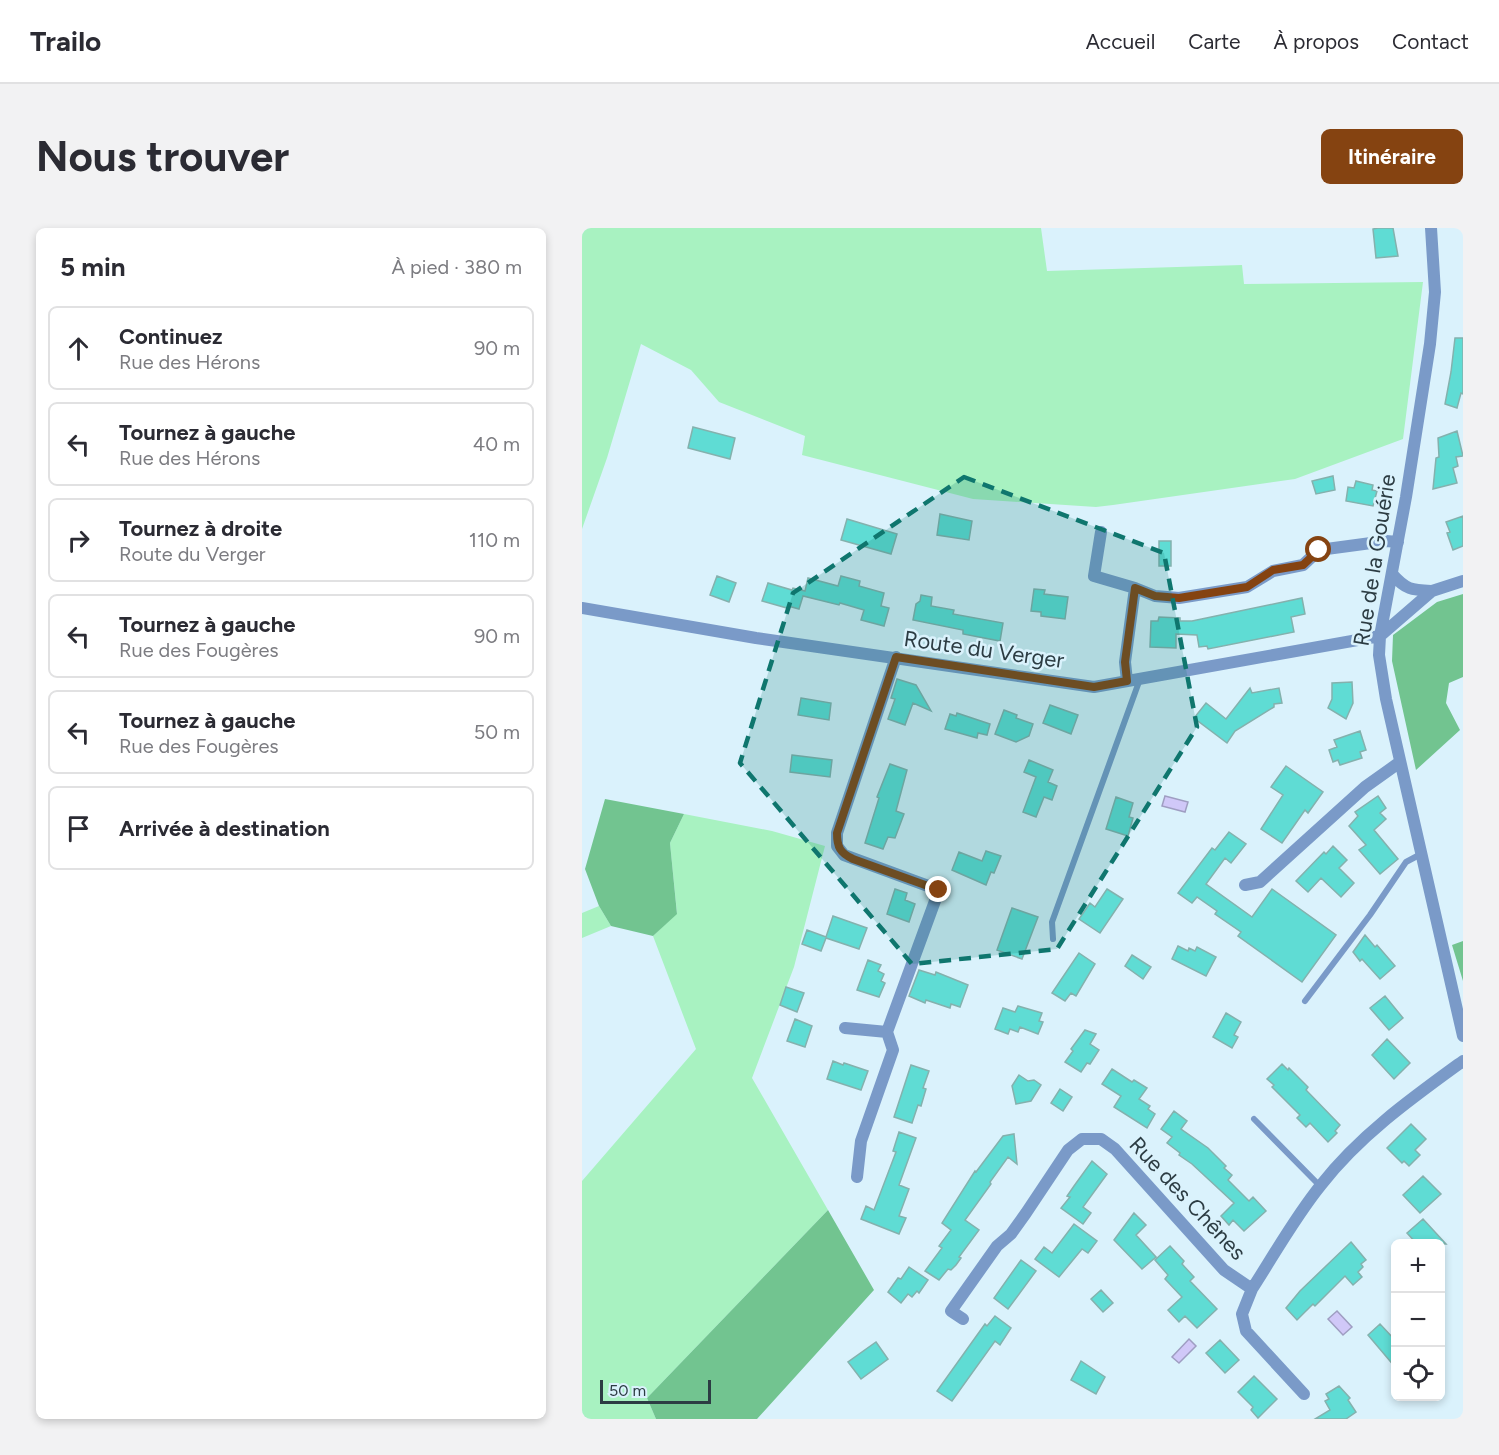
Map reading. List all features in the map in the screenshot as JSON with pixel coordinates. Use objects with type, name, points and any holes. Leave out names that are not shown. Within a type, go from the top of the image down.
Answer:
[{"type":"street","name":"Rue de la Gouérie","points":[[1431,228],[1436,292],[1430,344],[1398,542],[1380,636],[1379,655],[1400,762],[1463,1036]]},
{"type":"street","points":[[1101,532],[1094,576],[1155,596],[1179,598],[1247,587],[1273,570],[1303,565],[1319,550],[1386,541],[1398,542]]},
{"type":"street","points":[[1392,574],[1403,587],[1415,590],[1432,591],[1463,581]]},
{"type":"street","points":[[1133,680],[1125,662],[1135,588]]},
{"type":"street","points":[[1380,636],[1432,591]]},
{"type":"street","name":"Route du Verger","points":[[582,608],[756,638],[1094,687],[1380,636]]},
{"type":"street","points":[[857,1177],[861,1142],[893,1050],[887,1032],[939,890],[844,855],[837,846],[837,833],[896,657]]},
{"type":"street","points":[[1245,885],[1260,882],[1365,787],[1400,762]]},
{"type":"street","points":[[845,1028],[887,1032]]},
{"type":"street","name":"Rue des Chênes","points":[[963,1319],[951,1311],[997,1246],[1011,1234],[1068,1150],[1082,1138],[1101,1139],[1115,1149],[1224,1270],[1252,1289],[1320,1186],[1357,1145],[1389,1116],[1463,1061]]},
{"type":"street","points":[[1252,1289],[1242,1314],[1246,1331],[1304,1394]]},
{"type":"lane","points":[[1053,939],[1052,922],[1133,680]]},
{"type":"lane","points":[[1305,1001],[1370,915],[1406,862],[1422,853]]},
{"type":"lane","points":[[1254,1119],[1320,1186]]},
{"type":"highlighted area","points":[[964,477],[1164,553],[1197,727],[1057,949],[912,964],[740,763],[793,593]]},
{"type":"green space","points":[[582,228],[1041,228],[1047,271],[1242,265],[1244,284],[1423,282],[1403,439],[1295,479],[1113,505],[1096,507],[973,499],[802,455],[805,436],[719,402],[691,370],[641,344],[607,458],[582,529]]},
{"type":"green space","points":[[1463,594],[1463,677],[1449,683],[1446,703],[1460,730],[1416,770],[1392,661],[1393,635],[1437,602]]},
{"type":"green space","points":[[605,799],[684,814],[670,843],[677,914],[653,936],[611,926],[599,906],[585,869]]},
{"type":"green space","points":[[684,814],[772,831],[825,846],[794,967],[752,1078],[828,1210],[647,1398],[656,1419],[582,1419],[582,1181],[696,1049],[653,936],[677,913],[670,843]]},
{"type":"green space","points":[[599,906],[611,926],[582,938],[582,913]]},
{"type":"green space","points":[[1463,941],[1463,981],[1452,945]]},
{"type":"green space","points":[[828,1210],[874,1290],[757,1419],[656,1419],[647,1398]]},
{"type":"shaded area","points":[[1165,796],[1188,802],[1185,812],[1162,806]]},
{"type":"shaded area","points":[[1337,1311],[1352,1327],[1343,1335],[1328,1319]]},
{"type":"shaded area","points":[[1189,1339],[1196,1346],[1179,1363],[1172,1357]]},
{"type":"building","points":[[1393,228],[1398,256],[1376,258],[1373,229]]},
{"type":"building","points":[[1455,338],[1463,338],[1463,394],[1461,393],[1457,408],[1445,404]]},
{"type":"building","points":[[693,427],[735,438],[730,459],[688,448]]},
{"type":"building","points":[[1457,431],[1463,456],[1456,457],[1458,466],[1453,468],[1457,483],[1433,489],[1436,458],[1439,457],[1438,438]]},
{"type":"building","points":[[1333,476],[1335,490],[1316,494],[1312,481]]},
{"type":"building","points":[[1356,481],[1373,485],[1372,490],[1377,491],[1373,506],[1346,501],[1348,487],[1354,488]]},
{"type":"building","points":[[940,514],[972,521],[969,540],[937,535]]},
{"type":"building","points":[[1463,516],[1463,546],[1453,550],[1446,522]]},
{"type":"building","points":[[847,519],[897,534],[891,554],[841,540]]},
{"type":"building","points":[[1159,541],[1171,541],[1171,566],[1159,566]]},
{"type":"building","points":[[717,576],[736,583],[729,602],[710,595]]},
{"type":"building","points":[[841,576],[860,581],[859,586],[884,593],[881,606],[889,608],[884,626],[861,620],[864,610],[840,603],[839,605],[803,596],[799,609],[762,601],[768,583],[805,591],[808,578],[838,586]]},
{"type":"building","points":[[1034,589],[1045,590],[1044,594],[1068,597],[1065,619],[1041,616],[1041,612],[1031,611]]},
{"type":"building","points":[[921,595],[932,597],[931,606],[954,610],[953,614],[1003,623],[1000,641],[963,634],[963,630],[913,620],[916,604],[920,601]]},
{"type":"building","points":[[1302,598],[1305,614],[1291,617],[1294,632],[1208,649],[1207,646],[1199,647],[1197,635],[1176,634],[1176,648],[1150,647],[1151,621],[1158,621],[1159,617],[1192,621]]},
{"type":"building","points":[[897,679],[916,685],[931,711],[913,703],[905,725],[888,719],[895,699],[891,698]]},
{"type":"building","points":[[1352,682],[1353,703],[1346,719],[1328,708],[1332,699],[1332,683]]},
{"type":"building","points":[[1250,688],[1252,693],[1279,688],[1282,703],[1274,704],[1274,707],[1235,731],[1227,743],[1194,718],[1206,703],[1226,719]]},
{"type":"building","points":[[801,698],[831,703],[829,720],[798,715]]},
{"type":"building","points":[[1050,705],[1078,715],[1071,734],[1043,723]]},
{"type":"building","points":[[1004,710],[1017,715],[1016,718],[1033,724],[1029,736],[1016,742],[995,734]]},
{"type":"building","points":[[957,713],[990,724],[987,735],[978,733],[977,738],[945,729],[950,714],[956,716]]},
{"type":"building","points":[[1360,731],[1366,750],[1360,752],[1362,758],[1340,765],[1338,760],[1333,762],[1329,750],[1337,747],[1334,740]]},
{"type":"building","points":[[792,755],[832,760],[830,777],[790,772]]},
{"type":"building","points":[[1029,760],[1053,770],[1048,782],[1057,786],[1052,800],[1044,797],[1036,817],[1023,812],[1036,777],[1024,772]]},
{"type":"building","points":[[890,764],[907,770],[896,811],[904,814],[895,838],[888,837],[883,849],[865,843],[879,798],[877,797]]},
{"type":"building","points":[[1286,766],[1323,792],[1308,813],[1305,810],[1282,843],[1261,829],[1283,795],[1271,787]]},
{"type":"building","points":[[1378,796],[1386,808],[1380,813],[1386,819],[1374,830],[1398,859],[1380,874],[1359,850],[1366,845],[1349,826],[1358,816],[1355,812]]},
{"type":"building","points":[[1116,797],[1133,803],[1129,817],[1133,818],[1128,836],[1106,829]]},
{"type":"building","points":[[1229,832],[1246,844],[1231,863],[1225,858],[1206,884],[1252,917],[1272,889],[1336,935],[1302,982],[1238,936],[1241,932],[1215,914],[1217,911],[1197,897],[1192,903],[1178,893],[1212,848],[1215,850]]},
{"type":"building","points":[[1333,846],[1347,860],[1339,868],[1354,883],[1341,897],[1321,878],[1308,892],[1296,881],[1324,852],[1326,854]]},
{"type":"building","points":[[986,851],[1001,856],[986,885],[952,870],[959,852],[982,861]]},
{"type":"building","points":[[895,889],[907,893],[905,900],[915,904],[909,922],[887,914]]},
{"type":"building","points":[[1107,889],[1123,899],[1100,933],[1079,919],[1090,903],[1095,907]]},
{"type":"building","points":[[1012,908],[1038,917],[1022,959],[997,950]]},
{"type":"building","points":[[833,916],[867,928],[859,949],[826,938],[821,951],[802,944],[807,930],[826,937]]},
{"type":"building","points":[[1365,935],[1395,966],[1380,979],[1353,952]]},
{"type":"building","points":[[1178,946],[1188,951],[1189,948],[1195,951],[1197,947],[1216,957],[1206,976],[1172,959]]},
{"type":"building","points":[[1079,953],[1095,964],[1076,996],[1071,993],[1065,1001],[1052,993]]},
{"type":"building","points":[[1132,955],[1151,967],[1143,979],[1125,966]]},
{"type":"building","points":[[868,960],[881,965],[878,971],[884,974],[881,981],[885,983],[879,997],[857,990]]},
{"type":"building","points":[[919,970],[935,975],[936,972],[968,985],[960,1007],[951,1004],[950,1008],[926,1000],[925,1003],[909,996]]},
{"type":"building","points":[[786,987],[804,993],[797,1012],[780,1005]]},
{"type":"building","points":[[1385,996],[1403,1018],[1389,1030],[1370,1008]]},
{"type":"building","points":[[1018,1006],[1042,1013],[1039,1021],[1043,1022],[1038,1034],[1020,1027],[1018,1032],[1010,1029],[1008,1034],[995,1029],[1003,1008],[1015,1012]]},
{"type":"building","points":[[1226,1013],[1241,1022],[1234,1035],[1238,1037],[1232,1048],[1213,1037]]},
{"type":"building","points":[[795,1019],[812,1026],[805,1047],[787,1041]]},
{"type":"building","points":[[1085,1030],[1096,1034],[1090,1044],[1099,1050],[1090,1064],[1087,1063],[1081,1072],[1065,1062],[1073,1051],[1071,1049]]},
{"type":"building","points":[[1387,1039],[1410,1063],[1394,1079],[1372,1055]]},
{"type":"building","points":[[833,1061],[868,1071],[861,1090],[827,1079]]},
{"type":"building","points":[[1282,1064],[1308,1087],[1306,1090],[1340,1125],[1335,1131],[1337,1133],[1328,1142],[1310,1123],[1306,1127],[1297,1118],[1300,1115],[1267,1079]]},
{"type":"building","points":[[911,1065],[929,1071],[923,1088],[926,1089],[921,1106],[918,1105],[912,1123],[894,1117]]},
{"type":"building","points":[[1112,1069],[1132,1082],[1134,1080],[1147,1088],[1139,1099],[1150,1106],[1148,1109],[1155,1114],[1147,1128],[1114,1107],[1121,1096],[1102,1084]]},
{"type":"building","points":[[1019,1075],[1041,1085],[1031,1101],[1016,1104],[1012,1086]]},
{"type":"building","points":[[1060,1089],[1072,1097],[1063,1111],[1051,1103]]},
{"type":"building","points":[[1174,1111],[1187,1121],[1181,1129],[1208,1148],[1232,1175],[1228,1180],[1249,1201],[1253,1197],[1266,1211],[1244,1231],[1233,1220],[1229,1225],[1221,1216],[1234,1203],[1167,1143],[1172,1137],[1161,1129]]},
{"type":"building","points":[[1411,1124],[1426,1139],[1415,1150],[1420,1155],[1409,1166],[1404,1161],[1402,1163],[1387,1148]]},
{"type":"building","points":[[899,1132],[916,1138],[899,1185],[909,1189],[899,1216],[906,1218],[899,1234],[861,1219],[866,1206],[874,1210],[896,1152],[893,1151]]},
{"type":"building","points":[[1014,1134],[1017,1164],[1008,1157],[990,1182],[991,1184],[965,1220],[979,1230],[959,1257],[961,1258],[956,1265],[951,1270],[948,1269],[939,1280],[925,1271],[942,1248],[939,1246],[951,1230],[942,1223],[975,1171],[1003,1136]]},
{"type":"building","points":[[1092,1161],[1107,1174],[1083,1207],[1091,1213],[1083,1224],[1061,1208]]},
{"type":"building","points":[[1423,1176],[1441,1194],[1420,1213],[1403,1195]]},
{"type":"building","points":[[1134,1213],[1146,1225],[1136,1235],[1156,1257],[1142,1269],[1114,1240]]},
{"type":"building","points":[[1423,1219],[1441,1239],[1412,1239],[1407,1233]]},
{"type":"building","points":[[1074,1224],[1097,1241],[1088,1253],[1082,1249],[1059,1277],[1035,1259],[1044,1247],[1052,1253]]},
{"type":"building","points":[[1351,1242],[1366,1260],[1361,1264],[1363,1267],[1358,1272],[1362,1277],[1353,1285],[1345,1276],[1315,1306],[1313,1304],[1297,1320],[1286,1308],[1300,1291]]},
{"type":"building","points":[[1170,1246],[1184,1261],[1182,1264],[1194,1277],[1190,1281],[1217,1309],[1197,1328],[1185,1316],[1179,1322],[1168,1310],[1182,1297],[1165,1279],[1168,1275],[1155,1260]]},
{"type":"building","points":[[1021,1260],[1036,1271],[1008,1309],[994,1298]]},
{"type":"building","points":[[909,1267],[928,1280],[919,1293],[917,1291],[912,1297],[908,1294],[901,1303],[888,1292]]},
{"type":"building","points":[[1101,1290],[1113,1303],[1103,1312],[1091,1299]]},
{"type":"building","points":[[995,1316],[1011,1328],[1000,1345],[995,1341],[952,1401],[937,1391],[985,1324],[987,1326]]},
{"type":"building","points":[[1380,1324],[1391,1336],[1391,1362],[1368,1335]]},
{"type":"building","points":[[1220,1340],[1239,1360],[1225,1373],[1206,1353]]},
{"type":"building","points":[[876,1342],[888,1359],[861,1379],[848,1362]]},
{"type":"building","points":[[1081,1361],[1105,1377],[1096,1394],[1071,1380]]},
{"type":"building","points":[[1254,1376],[1277,1399],[1258,1418],[1251,1410],[1253,1407],[1238,1392]]},
{"type":"building","points":[[1339,1386],[1350,1398],[1348,1400],[1356,1412],[1346,1419],[1315,1419],[1330,1410],[1325,1401],[1329,1399],[1326,1394]]},
{"type":"route","points":[[939,890],[853,859],[844,855],[837,846],[837,833],[896,657],[1094,687],[1127,681],[1125,662],[1135,588],[1155,596],[1179,598],[1247,587],[1273,570],[1303,565],[1319,550]]}]
